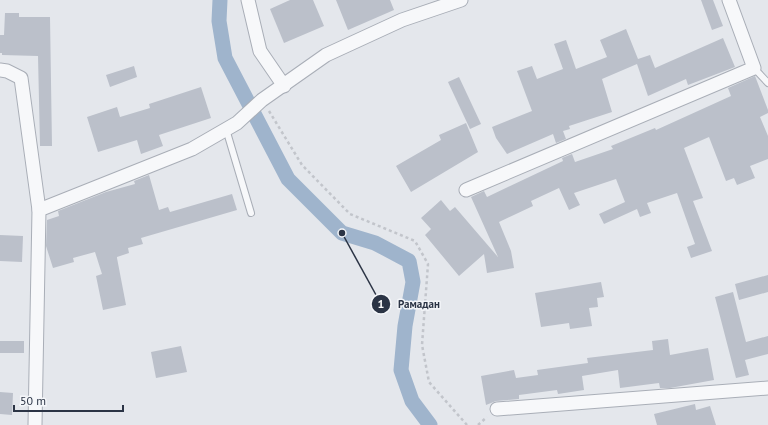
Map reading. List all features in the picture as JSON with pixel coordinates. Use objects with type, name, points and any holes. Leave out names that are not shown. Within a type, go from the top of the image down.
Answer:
[{"type":"street","points":[[248,0],[260,51],[284,86]]},
{"type":"street","points":[[39,210],[192,149],[231,126],[262,100],[284,86],[326,55],[402,20],[461,0]]},
{"type":"street","points":[[466,190],[754,68],[729,0]]},
{"type":"street","points":[[0,70],[7,71],[21,78],[39,210],[35,425]]},
{"type":"street","points":[[497,409],[768,388]]},
{"type":"lane","points":[[754,68],[768,83]]},
{"type":"lane","points":[[231,126],[251,213]]},
{"type":"path","points":[[262,100],[302,165],[350,214],[415,240],[428,264],[422,345],[429,382],[467,425]]},
{"type":"building","points":[[290,0],[313,0],[324,26],[284,43],[270,9]]},
{"type":"building","points":[[336,0],[390,0],[394,10],[348,30]]},
{"type":"building","points":[[701,0],[713,0],[723,26],[712,30]]},
{"type":"building","points":[[5,13],[19,13],[19,17],[50,17],[52,146],[40,146],[38,56],[2,55],[2,53],[0,53],[0,35],[4,35]]},
{"type":"building","points":[[626,29],[638,59],[650,55],[655,68],[723,38],[735,67],[688,85],[686,79],[648,96],[637,64],[602,79],[612,112],[569,126],[570,129],[563,131],[566,139],[556,143],[553,134],[507,154],[496,138],[492,127],[532,111],[517,71],[532,66],[537,79],[563,69],[554,44],[566,40],[576,69],[607,57],[600,40]]},
{"type":"building","points":[[134,66],[137,77],[110,87],[106,75]]},
{"type":"building","points":[[755,76],[768,110],[768,113],[760,117],[768,136],[768,159],[750,166],[755,178],[737,185],[734,178],[726,181],[709,137],[684,148],[703,198],[693,201],[712,251],[691,258],[687,247],[695,244],[677,193],[647,203],[651,213],[640,217],[637,209],[604,224],[599,214],[625,202],[616,179],[574,193],[580,205],[569,210],[559,188],[531,201],[533,206],[499,222],[511,251],[514,268],[487,273],[484,254],[459,276],[425,235],[431,229],[421,218],[441,200],[450,211],[455,207],[498,257],[471,197],[484,191],[487,197],[563,161],[562,158],[572,154],[575,162],[613,149],[611,146],[655,128],[656,130],[731,96],[728,88]]},
{"type":"building","points":[[459,77],[481,124],[470,129],[448,82]]},
{"type":"building","points":[[201,87],[211,118],[159,135],[163,146],[141,154],[137,140],[98,152],[87,117],[117,107],[120,117],[150,108],[149,104]]},
{"type":"building","points":[[466,123],[478,152],[411,192],[396,166],[441,140],[439,135]]},
{"type":"building","points":[[149,175],[159,210],[168,207],[170,212],[232,194],[237,210],[141,238],[143,244],[128,248],[129,253],[117,257],[126,305],[103,310],[96,276],[102,274],[95,252],[73,258],[74,262],[53,268],[46,246],[47,220],[59,216],[58,211],[106,192],[135,184],[134,181]]},
{"type":"building","points":[[0,235],[23,236],[22,262],[0,261]]},
{"type":"building","points":[[768,275],[768,292],[739,300],[735,284]]},
{"type":"building","points":[[601,282],[604,297],[597,298],[598,307],[589,308],[592,326],[570,329],[569,323],[541,327],[535,293]]},
{"type":"building","points":[[733,292],[746,342],[768,336],[768,354],[745,360],[749,375],[736,378],[715,297]]},
{"type":"building","points":[[668,339],[670,355],[708,348],[714,380],[670,388],[660,388],[659,383],[620,388],[618,370],[582,376],[584,390],[558,394],[557,390],[519,395],[519,399],[496,401],[486,405],[481,376],[514,370],[516,378],[538,375],[537,370],[588,363],[587,358],[653,350],[652,341]]},
{"type":"building","points":[[0,341],[24,341],[24,353],[0,353]]},
{"type":"building","points":[[181,346],[187,372],[156,378],[151,352]]},
{"type":"building","points":[[0,392],[13,393],[12,415],[0,414]]},
{"type":"building","points":[[695,404],[696,410],[710,406],[716,425],[657,425],[654,414]]},
{"type":"waterway","points":[[220,0],[219,21],[225,58],[288,179],[342,233],[375,243],[409,261],[413,282],[405,326],[401,370],[412,401],[430,425]]},
{"type":"place","name":"Рамадан","points":[[342,233]]}]
